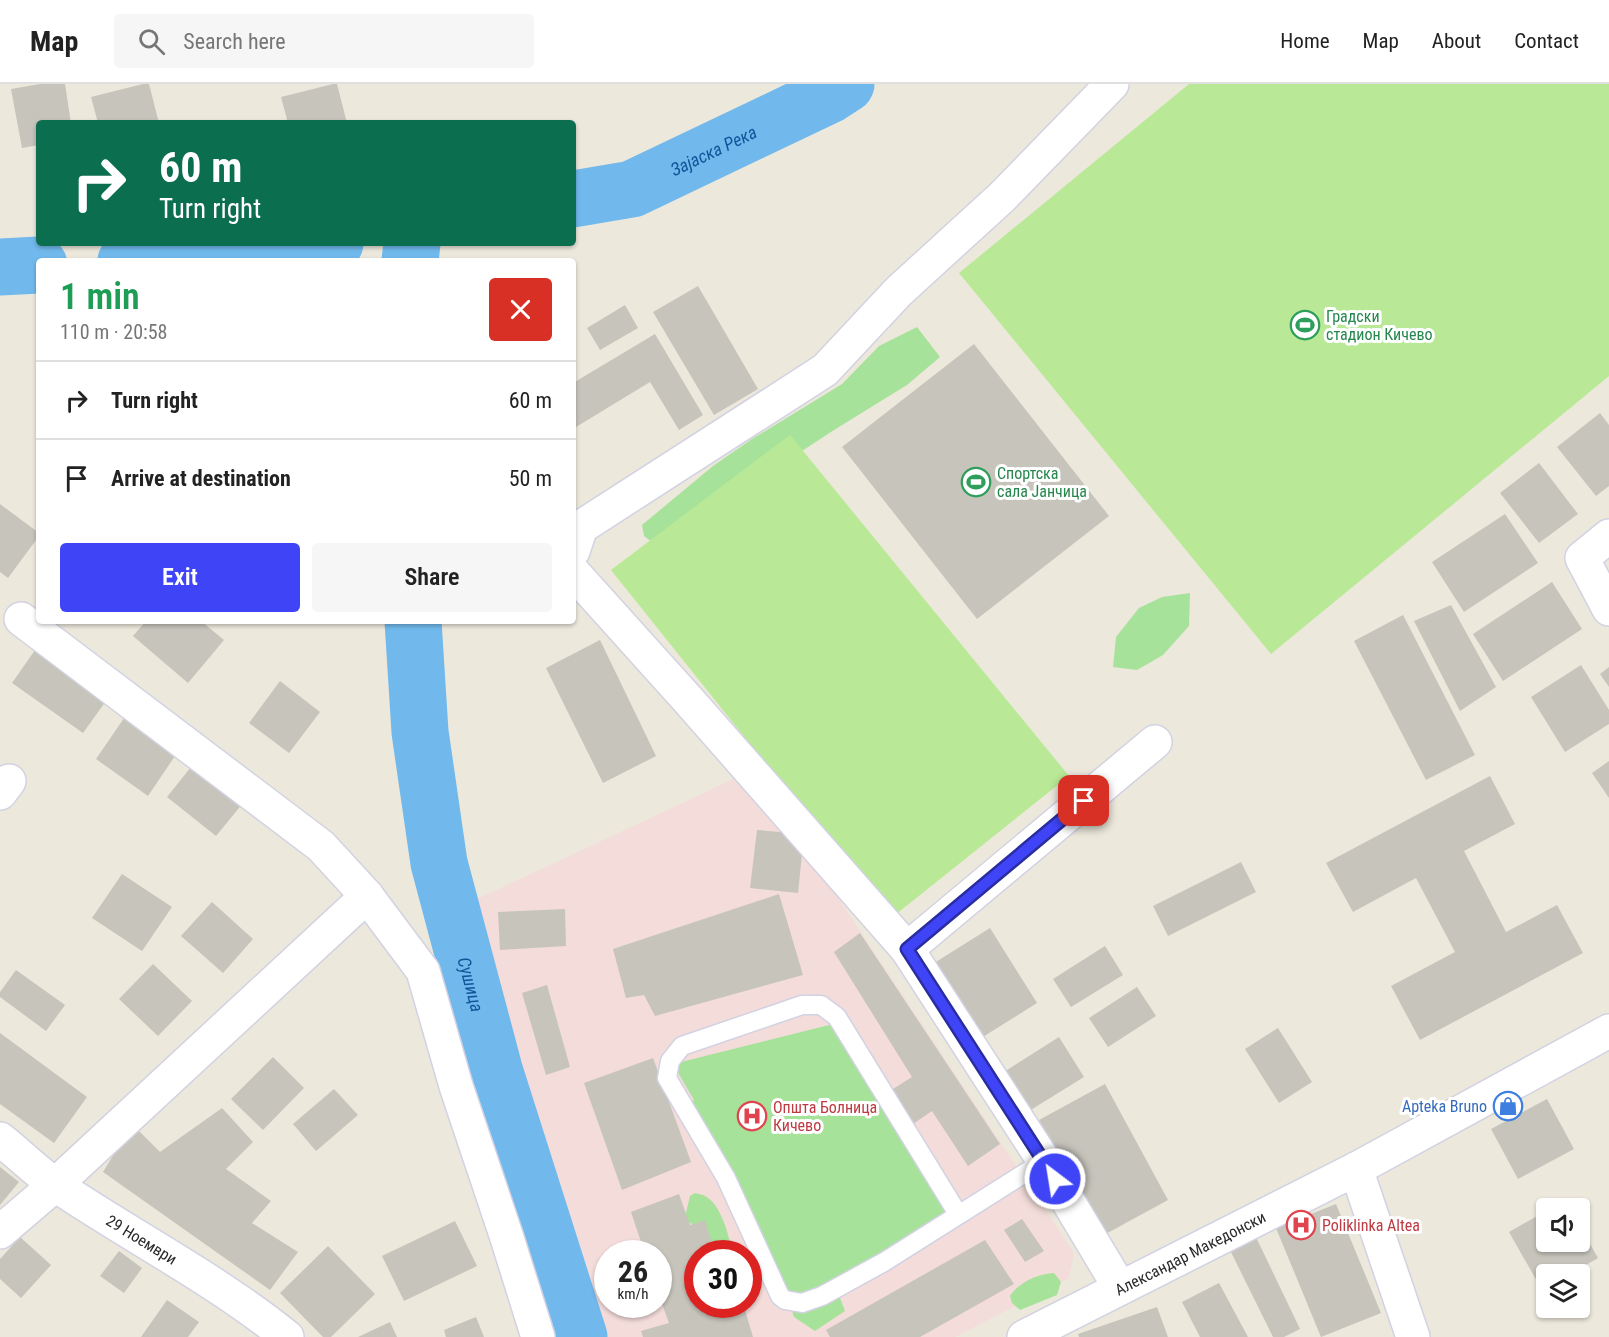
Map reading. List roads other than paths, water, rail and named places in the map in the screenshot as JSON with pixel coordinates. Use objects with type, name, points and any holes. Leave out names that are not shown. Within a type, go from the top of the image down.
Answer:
[{"type":"street","points":[[576,542],[581,527],[825,370],[899,291],[1002,197],[1112,84]]},
{"type":"street","points":[[1609,536],[1582,558],[1609,609]]},
{"type":"street","points":[[576,575],[907,949],[1044,1161],[1120,1288]]},
{"type":"street","points":[[21,619],[321,846],[367,896],[423,971],[456,1086],[538,1337]]},
{"type":"street","points":[[907,949],[1155,742]]},
{"type":"street","points":[[0,1232],[55,1185],[367,896]]},
{"type":"street","name":"Александар Македонски","points":[[1024,1337],[1356,1168],[1609,1031]]},
{"type":"street","name":"29 Ноември","points":[[0,1139],[55,1185],[184,1265],[269,1322],[287,1337]]},
{"type":"street","points":[[1356,1168],[1413,1337]]},
{"type":"lane","points":[[958,1214],[837,1017],[821,1005],[802,1005],[682,1046],[670,1061],[667,1078],[726,1178],[780,1296],[785,1300],[802,1303],[822,1296],[884,1262],[1044,1161]]},
{"type":"waterway","name":"Зајаска Река","points":[[576,198],[632,189],[829,95],[846,84]]},
{"type":"waterway","name":"Зајаска Река","points":[[185,258],[284,253],[320,246]]},
{"type":"waterway","name":"Сушица","points":[[410,258],[412,246]]},
{"type":"waterway","name":"Зајаска Река","points":[[0,267],[36,265]]},
{"type":"waterway","name":"Сушица","points":[[413,624],[420,732],[439,863],[495,1073],[579,1337]]},
{"type":"place","name":"Градски стадион Кичево","points":[[1305,325]]},
{"type":"place","name":"Спортска сала Јанчица","points":[[976,482]]},
{"type":"place","name":"Apteka Bruno","points":[[1508,1106]]},
{"type":"place","name":"Општа Болница Кичево","points":[[752,1116]]},
{"type":"place","name":"Poliklinka Altea","points":[[1301,1225]]}]
